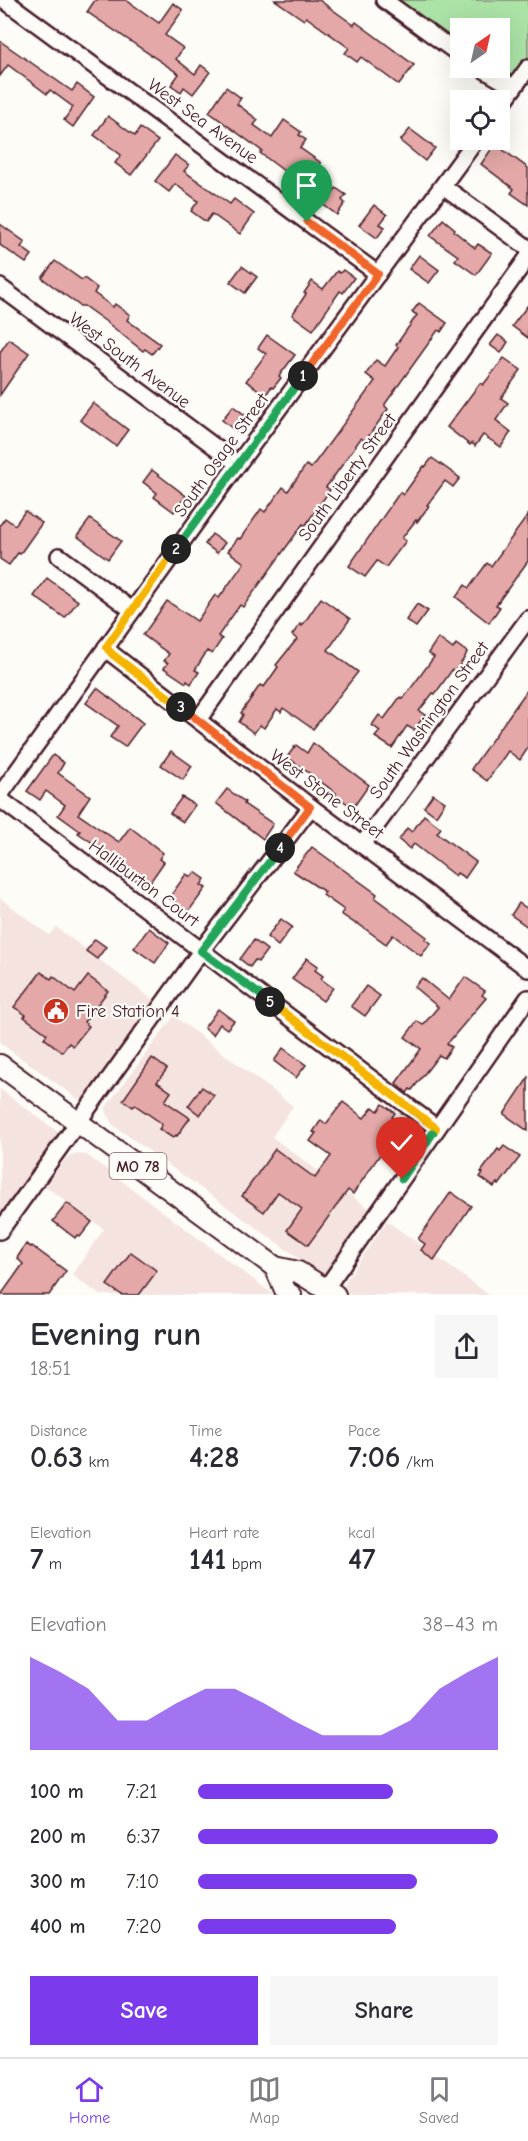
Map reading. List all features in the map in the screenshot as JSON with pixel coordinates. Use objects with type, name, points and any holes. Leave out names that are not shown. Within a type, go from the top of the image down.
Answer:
[{"type":"main road","name":"MO 78","points":[[0,1065],[275,1267],[298,1272],[330,1292]]},
{"type":"main road","name":"MO 78","points":[[275,1267],[286,1292],[291,1295]]},
{"type":"street","name":"West Sea Avenue","points":[[4,0],[378,274]]},
{"type":"street","points":[[384,0],[450,48]]},
{"type":"street","points":[[510,92],[528,68]]},
{"type":"street","points":[[498,78],[513,87]]},
{"type":"street","name":"South Osage Street","points":[[0,797],[132,610],[469,150]]},
{"type":"street","points":[[444,186],[528,248]]},
{"type":"street","name":"South Liberty Street","points":[[198,720],[528,258]]},
{"type":"street","name":"West South Avenue","points":[[0,287],[238,464]]},
{"type":"street","points":[[59,556],[132,610]]},
{"type":"street","name":"South Washington Street","points":[[362,845],[528,619]]},
{"type":"street","name":"West Stone Street","points":[[106,647],[112,654],[310,807],[528,969]]},
{"type":"street","name":"Halliburton Court","points":[[0,797],[436,1128]]},
{"type":"street","points":[[0,1231],[201,951],[310,807]]},
{"type":"street","points":[[330,1292],[436,1128],[528,998]]},
{"type":"shaded area","points":[[0,898],[49,935],[56,927],[157,1003],[87,1098],[78,1099],[0,1043]]},
{"type":"shaded area","points":[[174,1016],[293,1106],[272,1137],[371,1210],[330,1271],[322,1275],[113,1125],[106,1107]]},
{"type":"shaded area","points":[[0,1089],[58,1132],[58,1141],[0,1218]]},
{"type":"shaded area","points":[[75,1154],[87,1155],[274,1295],[100,1295],[72,1275],[104,1229],[45,1186],[66,1158]]},
{"type":"shaded area","points":[[387,1221],[489,1295],[350,1295],[344,1290],[345,1282]]},
{"type":"green space","points":[[384,0],[528,0],[528,67],[513,87],[498,78],[510,78],[510,18],[450,18],[450,48]]},
{"type":"building","points":[[95,0],[126,0],[159,23],[173,3],[183,10],[165,35],[183,48],[176,59],[195,74],[201,65],[210,72],[193,94],[184,87],[181,92],[171,85],[179,74],[87,12]]},
{"type":"building","points":[[275,0],[319,0],[354,25],[356,22],[414,65],[399,85],[361,57],[357,62],[345,53],[349,48],[306,17],[304,20]]},
{"type":"building","points":[[0,41],[72,91],[77,84],[94,97],[73,127],[64,120],[73,107],[50,90],[47,94],[8,65],[0,76]]},
{"type":"building","points":[[226,87],[241,98],[237,104],[258,120],[254,125],[272,138],[284,120],[301,132],[299,135],[306,140],[300,148],[321,163],[304,186],[260,153],[262,151],[209,112]]},
{"type":"building","points":[[108,116],[135,136],[140,128],[158,141],[131,175],[115,163],[121,155],[94,135]]},
{"type":"building","points":[[410,129],[435,148],[425,161],[400,141]]},
{"type":"building","points":[[491,150],[503,150],[528,168],[528,205],[511,193],[514,189],[481,164]]},
{"type":"building","points":[[175,155],[189,165],[184,171],[230,204],[234,199],[254,214],[240,234],[212,214],[206,222],[191,211],[198,201],[175,184],[169,192],[155,181]]},
{"type":"building","points":[[336,188],[346,195],[342,200],[345,203],[337,215],[321,203],[328,193],[331,195]]},
{"type":"building","points":[[374,205],[387,215],[380,224],[385,227],[377,238],[359,225]]},
{"type":"building","points":[[443,219],[475,248],[478,244],[492,253],[476,275],[455,260],[458,256],[430,236]]},
{"type":"building","points":[[0,224],[25,242],[21,247],[32,255],[26,263],[0,245]]},
{"type":"building","points":[[419,255],[439,270],[429,283],[409,269]]},
{"type":"building","points":[[55,261],[97,288],[94,293],[113,307],[115,304],[130,315],[127,320],[160,344],[152,354],[145,349],[143,351],[105,321],[42,278]]},
{"type":"building","points":[[242,266],[257,277],[245,293],[230,282]]},
{"type":"building","points":[[343,270],[354,278],[343,293],[340,291],[313,330],[292,315],[312,281],[323,289],[337,271],[340,273]]},
{"type":"building","points":[[419,303],[447,323],[441,332],[438,330],[385,404],[388,409],[365,441],[361,438],[326,487],[330,490],[305,526],[303,524],[243,607],[240,605],[218,636],[222,639],[212,654],[207,651],[195,670],[199,672],[191,684],[187,681],[186,683],[164,668],[168,663],[164,661],[169,654],[143,635],[167,601],[197,621],[215,595],[219,598],[244,563],[228,551],[238,538],[240,539],[261,509],[265,512],[283,487],[288,491],[306,465],[311,468],[375,381],[366,374],[376,360],[385,366],[398,347],[396,345],[417,315],[412,312]]},
{"type":"building","points":[[528,305],[528,338],[512,326]]},
{"type":"building","points":[[267,335],[295,355],[279,376],[281,378],[266,395],[246,381],[266,354],[258,348]]},
{"type":"building","points":[[498,335],[508,342],[501,353],[490,345]]},
{"type":"building","points":[[9,339],[29,353],[0,395],[0,352]]},
{"type":"building","points":[[504,358],[521,370],[501,398],[508,403],[496,420],[511,432],[501,447],[483,435],[475,446],[472,443],[470,445],[447,427],[480,383],[483,385]]},
{"type":"building","points":[[93,403],[128,430],[116,446],[80,420]]},
{"type":"building","points":[[233,406],[245,415],[240,421],[246,425],[239,434],[222,420]]},
{"type":"building","points":[[432,458],[460,478],[453,487],[445,481],[417,522],[416,520],[402,538],[406,541],[386,567],[377,561],[365,577],[349,566],[400,492],[403,495]]},
{"type":"building","points":[[152,470],[186,496],[174,512],[154,497],[157,493],[143,482]]},
{"type":"building","points":[[25,511],[42,523],[20,554],[18,553],[9,565],[0,559],[0,525],[5,518],[15,525]]},
{"type":"building","points":[[528,515],[528,561],[496,605],[500,607],[489,623],[456,597],[465,585],[469,588],[487,563],[491,566]]},
{"type":"building","points":[[90,519],[121,541],[108,559],[77,536]]},
{"type":"building","points":[[212,534],[225,543],[217,553],[205,544]]},
{"type":"building","points":[[47,578],[78,601],[65,618],[34,596]]},
{"type":"building","points":[[321,598],[350,619],[328,650],[358,672],[313,729],[283,708],[281,712],[277,709],[264,728],[260,725],[254,733],[239,722],[243,715],[241,713],[260,685],[264,687],[278,667],[276,665],[297,639],[292,635],[300,624],[302,626]]},
{"type":"building","points":[[417,604],[428,611],[416,627],[406,620]]},
{"type":"building","points":[[438,638],[453,649],[456,644],[467,652],[465,657],[455,672],[452,670],[435,694],[433,693],[419,711],[425,715],[414,730],[407,726],[392,748],[375,737],[380,731],[372,725],[379,715],[384,719],[400,697],[403,699],[434,657],[428,653]]},
{"type":"building","points":[[97,688],[143,723],[125,747],[110,737],[118,726],[86,703]]},
{"type":"building","points":[[528,689],[528,748],[520,760],[508,751],[487,781],[471,769]]},
{"type":"building","points":[[313,743],[369,785],[355,805],[350,802],[348,804],[335,795],[336,793],[287,757],[296,745],[307,753]]},
{"type":"building","points":[[171,751],[192,766],[183,780],[161,765]]},
{"type":"building","points":[[53,755],[64,763],[58,773],[90,796],[78,814],[119,842],[130,827],[163,853],[159,859],[164,862],[146,888],[100,854],[103,850],[78,833],[80,831],[58,815],[65,805],[46,791],[40,800],[27,791]]},
{"type":"building","points":[[227,789],[273,824],[263,839],[216,803]]},
{"type":"building","points":[[433,794],[445,802],[436,816],[424,807]]},
{"type":"building","points":[[182,797],[195,805],[183,822],[170,813]]},
{"type":"building","points":[[424,815],[441,828],[437,833],[476,862],[465,878],[457,873],[455,876],[414,844],[410,849],[399,840],[407,828],[412,832]]},
{"type":"building","points":[[312,847],[377,894],[375,898],[427,937],[425,939],[431,943],[421,956],[393,935],[386,944],[341,914],[344,910],[323,895],[325,892],[293,871]]},
{"type":"building","points":[[195,872],[205,879],[201,885],[206,888],[188,912],[169,898],[186,874],[191,877]]},
{"type":"building","points":[[519,903],[528,909],[528,927],[511,915]]},
{"type":"building","points":[[281,919],[292,927],[278,946],[267,937]]},
{"type":"building","points":[[149,928],[169,943],[155,963],[134,948]]},
{"type":"building","points":[[95,939],[106,947],[97,959],[86,951]]},
{"type":"building","points":[[254,940],[267,950],[258,962],[255,960],[250,967],[240,959]]},
{"type":"building","points":[[307,958],[318,966],[315,970],[323,976],[321,979],[333,988],[323,1001],[292,979]]},
{"type":"building","name":"Fire Station 4","points":[[41,972],[51,979],[53,976],[75,993],[88,976],[108,991],[84,1022],[89,1026],[73,1046],[69,1043],[62,1052],[44,1038],[47,1034],[14,1007]]},
{"type":"building","points":[[465,977],[485,991],[482,995],[486,998],[447,1044],[452,1047],[444,1058],[439,1055],[412,1090],[410,1089],[407,1093],[396,1083],[421,1049],[405,1037],[417,1021],[423,1025],[438,1007],[414,987],[422,978],[449,1000]]},
{"type":"building","points":[[366,986],[380,996],[365,1016],[351,1006]]},
{"type":"building","points":[[218,1009],[234,1021],[227,1029],[220,1024],[213,1035],[204,1028]]},
{"type":"building","points":[[283,1048],[306,1065],[296,1078],[274,1061]]},
{"type":"building","points":[[152,1058],[167,1069],[157,1082],[171,1092],[165,1101],[190,1118],[173,1138],[159,1129],[161,1123],[135,1105],[133,1107],[123,1100]]},
{"type":"building","points":[[528,1078],[528,1131],[504,1114]]},
{"type":"building","points":[[202,1087],[214,1095],[200,1115],[188,1106]]},
{"type":"building","points":[[343,1102],[364,1118],[373,1107],[378,1111],[383,1104],[395,1113],[392,1117],[401,1124],[353,1194],[348,1190],[308,1245],[287,1230],[302,1209],[278,1192],[264,1212],[242,1196],[275,1149],[315,1178],[331,1156],[310,1141],[316,1133],[313,1132],[321,1120],[326,1124]]},
{"type":"building","points":[[504,1146],[520,1157],[499,1185],[497,1183],[494,1187],[480,1177],[483,1173],[481,1172],[498,1149],[500,1151]]},
{"type":"building","points":[[451,1192],[471,1206],[434,1260],[421,1250],[425,1244],[418,1239]]},
{"type":"building","points":[[67,1203],[92,1222],[80,1237],[77,1235],[75,1238],[53,1221]]},
{"type":"building","points":[[26,1244],[66,1271],[49,1295],[1,1295],[23,1264],[17,1258]]},
{"type":"building","points":[[131,1252],[157,1271],[139,1295],[122,1295],[107,1285]]},
{"type":"place","name":"Fire Station 4","points":[[56,1011]]},
{"type":"route","points":[[307,222],[378,274],[106,647],[112,654],[310,807],[201,951],[436,1128],[402,1179]]}]
